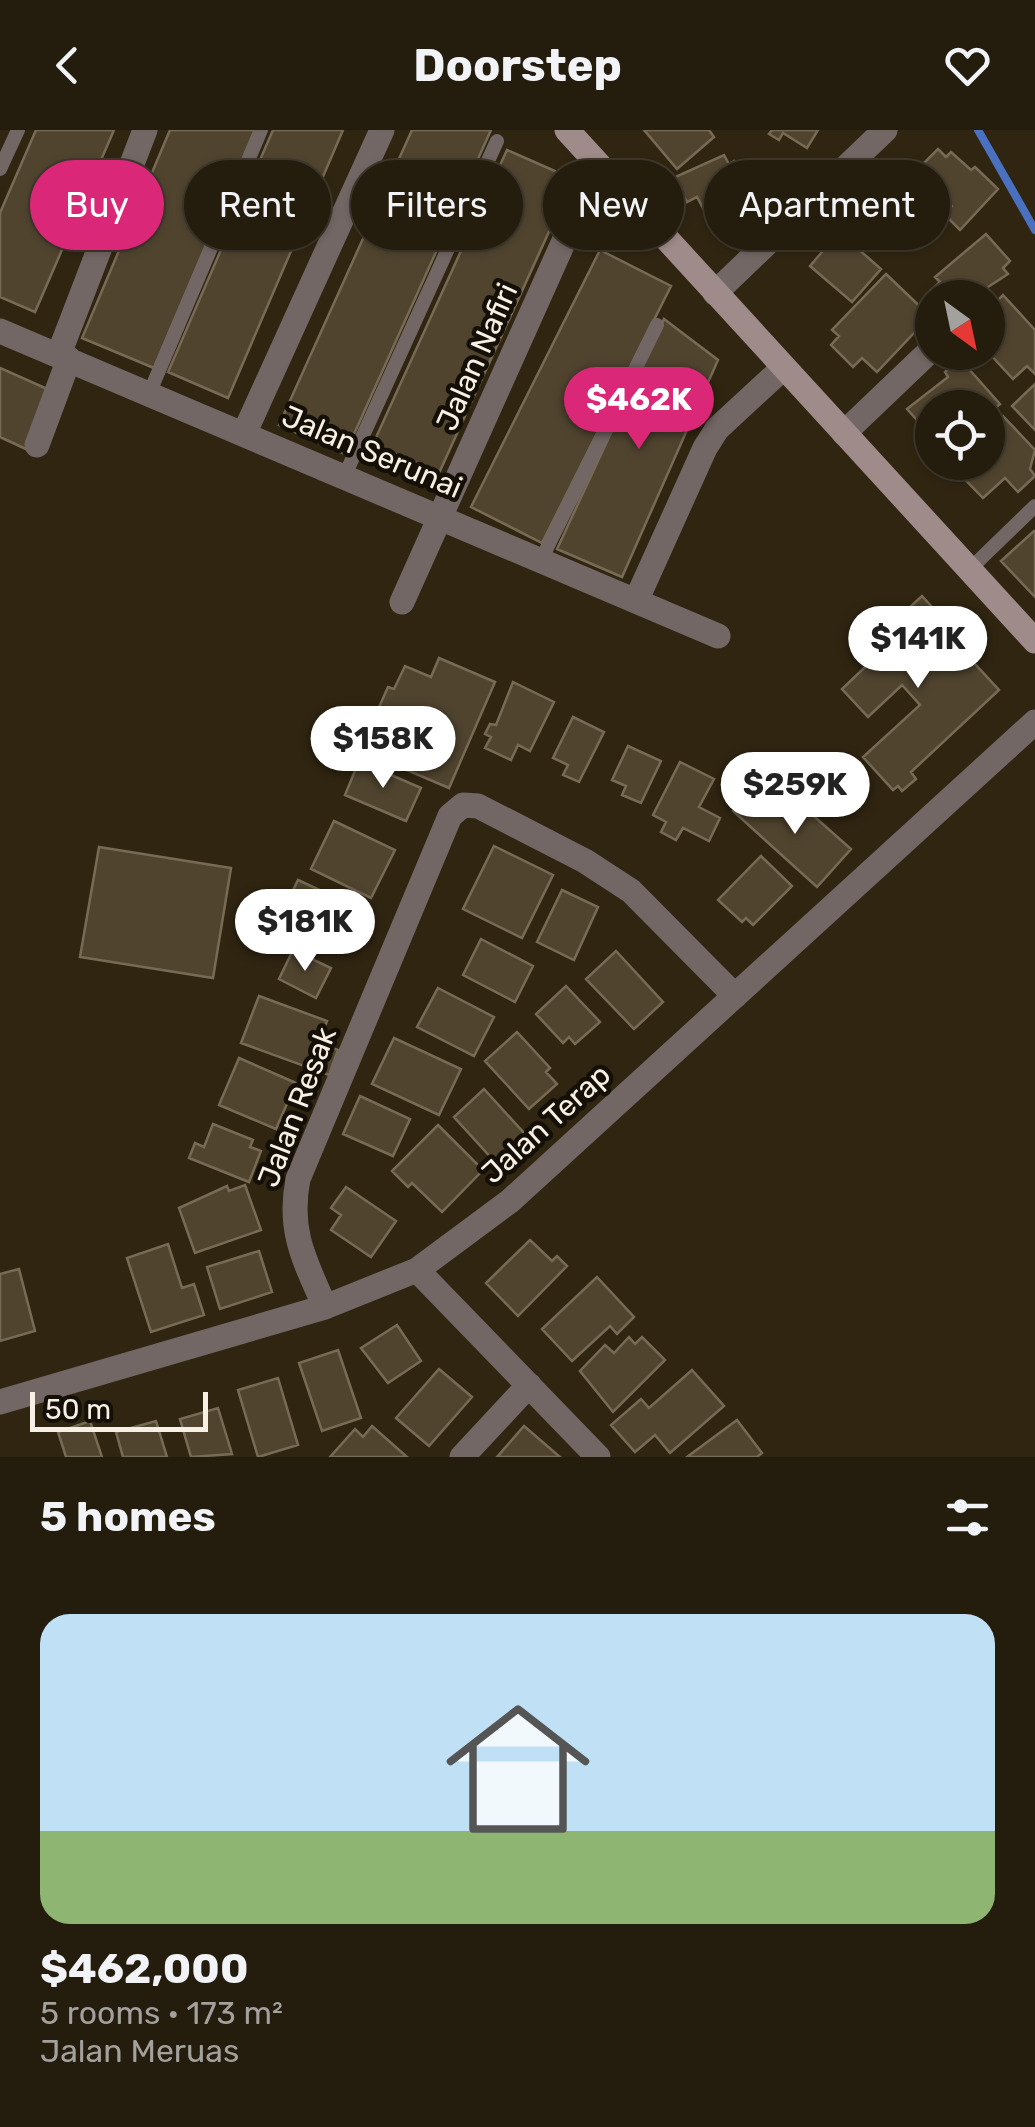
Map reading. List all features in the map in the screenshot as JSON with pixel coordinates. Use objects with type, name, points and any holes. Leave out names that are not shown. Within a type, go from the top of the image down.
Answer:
[{"type":"street","points":[[37,445],[64,356],[145,130]]},
{"type":"street","points":[[244,434],[382,130]]},
{"type":"street","points":[[568,130],[595,160]]},
{"type":"street","points":[[715,293],[885,130]]},
{"type":"street","name":"Jalan Nafiri","points":[[402,602],[560,250]]},
{"type":"street","points":[[676,250],[1035,640]]},
{"type":"street","name":"Jalan Serunai","points":[[0,331],[718,636]]},
{"type":"street","points":[[844,433],[915,365]]},
{"type":"street","points":[[636,601],[717,429],[784,368]]},
{"type":"street","name":"Jalan Terap","points":[[0,1402],[325,1306],[418,1270],[510,1201],[1035,722]]},
{"type":"street","name":"Jalan Resak","points":[[325,1306],[298,1244],[292,1210],[298,1179],[450,816],[463,805],[478,806],[584,861],[631,891],[735,996]]},
{"type":"street","points":[[418,1270],[598,1457]]},
{"type":"street","points":[[462,1457],[529,1385]]},
{"type":"lane","points":[[0,169],[18,130]]},
{"type":"lane","points":[[149,394],[262,130]]},
{"type":"lane","points":[[345,476],[496,141]]},
{"type":"lane","points":[[540,560],[657,325]]},
{"type":"lane","points":[[970,569],[1035,506]]},
{"type":"building","points":[[36,130],[114,130],[101,160],[30,160],[30,250],[62,250],[35,312],[0,297],[0,213]]},
{"type":"building","points":[[170,130],[255,130],[242,160],[184,160],[184,250],[204,250],[154,368],[82,338],[119,250],[164,250],[164,160],[157,160]]},
{"type":"building","points":[[273,130],[343,130],[330,160],[260,160]]},
{"type":"building","points":[[412,130],[491,130],[477,160],[398,160]]},
{"type":"building","points":[[644,130],[709,130],[714,137],[684,163],[669,160]]},
{"type":"building","points":[[772,130],[818,130],[807,148],[783,133],[779,140],[769,134]]},
{"type":"building","points":[[938,149],[946,157],[951,152],[971,170],[975,167],[998,189],[960,230],[950,220],[950,160],[927,160]]},
{"type":"building","points":[[507,150],[543,166],[543,245],[439,473],[373,444],[461,250],[523,250],[523,160],[502,160]]},
{"type":"building","points":[[704,164],[704,210],[697,197],[687,202],[684,197],[684,173]]},
{"type":"building","points":[[986,234],[1010,261],[1003,268],[1008,274],[999,280],[935,277]]},
{"type":"building","points":[[221,250],[292,250],[228,398],[168,372]]},
{"type":"building","points":[[358,250],[437,250],[345,454],[279,425]]},
{"type":"building","points":[[600,250],[671,286],[542,543],[471,507]]},
{"type":"building","points":[[824,250],[859,250],[881,269],[852,302],[810,266]]},
{"type":"building","points":[[886,274],[915,302],[915,332],[877,372],[862,358],[853,367],[831,345],[839,336],[832,330]]},
{"type":"building","points":[[1005,297],[1035,330],[1035,374],[1027,366],[1013,379],[1005,370]]},
{"type":"building","points":[[664,319],[718,360],[622,577],[557,549]]},
{"type":"building","points":[[0,368],[54,392],[28,450],[0,437]]},
{"type":"building","points":[[970,370],[988,390],[931,390],[948,377],[945,372]]},
{"type":"building","points":[[1035,384],[1035,430],[1012,406]]},
{"type":"building","points":[[1005,418],[1035,450],[1030,469],[1035,476],[1018,492],[1005,478]]},
{"type":"building","points":[[966,480],[1003,480],[983,498]]},
{"type":"building","points":[[1035,531],[1035,597],[1001,561]]},
{"type":"building","points":[[922,596],[932,607],[927,612],[999,690],[911,772],[916,779],[902,791],[898,786],[893,790],[863,757],[920,705],[902,685],[868,717],[842,689],[882,651],[873,641]]},
{"type":"building","points":[[439,658],[495,682],[449,788],[360,750],[388,687],[394,689],[405,666],[431,677]]},
{"type":"building","points":[[513,682],[554,702],[530,751],[518,745],[511,760],[485,748],[491,737],[485,734],[490,724],[496,725]]},
{"type":"building","points":[[573,717],[604,732],[579,782],[563,775],[568,765],[553,758]]},
{"type":"building","points":[[628,746],[661,761],[641,803],[622,795],[626,786],[612,780]]},
{"type":"building","points":[[359,761],[421,788],[406,821],[345,795]]},
{"type":"building","points":[[680,762],[714,779],[699,807],[720,818],[709,841],[683,828],[676,840],[661,832],[666,822],[653,815]]},
{"type":"building","points":[[752,791],[771,807],[778,800],[799,819],[807,810],[851,849],[817,887],[733,811]]},
{"type":"building","points":[[334,821],[395,850],[371,898],[311,869]]},
{"type":"building","points":[[494,846],[553,875],[522,938],[463,909]]},
{"type":"building","points":[[99,847],[231,868],[213,978],[80,957]]},
{"type":"building","points":[[761,856],[792,886],[753,925],[746,918],[742,922],[718,900]]},
{"type":"building","points":[[298,880],[361,909],[343,947],[280,917]]},
{"type":"building","points":[[562,890],[598,907],[574,960],[537,942]]},
{"type":"building","points":[[481,939],[533,966],[515,1002],[463,975]]},
{"type":"building","points":[[293,950],[331,968],[316,998],[279,979]]},
{"type":"building","points":[[616,951],[663,1002],[634,1029],[586,979]]},
{"type":"building","points":[[566,986],[600,1022],[575,1044],[569,1037],[563,1043],[536,1014]]},
{"type":"building","points":[[438,988],[494,1017],[474,1056],[417,1027]]},
{"type":"building","points":[[259,996],[327,1021],[319,1043],[338,1050],[329,1075],[241,1043]]},
{"type":"building","points":[[517,1032],[550,1068],[546,1072],[557,1084],[529,1109],[485,1061]]},
{"type":"building","points":[[394,1038],[461,1069],[439,1115],[372,1084]]},
{"type":"building","points":[[239,1058],[296,1083],[276,1129],[219,1105]]},
{"type":"building","points":[[484,1089],[525,1134],[495,1162],[454,1117]]},
{"type":"building","points":[[360,1096],[410,1119],[393,1156],[343,1134]]},
{"type":"building","points":[[213,1124],[253,1140],[250,1147],[261,1151],[249,1182],[189,1158],[195,1143],[204,1147]]},
{"type":"building","points":[[438,1125],[483,1170],[442,1212],[412,1183],[408,1187],[392,1171]]},
{"type":"building","points":[[245,1185],[261,1230],[195,1253],[179,1208],[227,1186],[229,1191]]},
{"type":"building","points":[[346,1187],[396,1221],[371,1257],[331,1230],[341,1215],[331,1208]]},
{"type":"building","points":[[530,1240],[552,1261],[557,1256],[567,1266],[518,1316],[486,1283]]},
{"type":"building","points":[[168,1244],[182,1288],[194,1284],[204,1315],[151,1332],[127,1258]]},
{"type":"building","points":[[259,1251],[272,1292],[220,1309],[207,1267]]},
{"type":"building","points":[[19,1269],[35,1331],[0,1341],[0,1274]]},
{"type":"building","points":[[597,1277],[634,1317],[617,1334],[610,1326],[572,1361],[542,1329]]},
{"type":"building","points":[[397,1325],[421,1361],[388,1383],[361,1348]]},
{"type":"building","points":[[629,1337],[635,1344],[642,1337],[665,1360],[613,1412],[580,1371],[605,1345],[614,1353]]},
{"type":"building","points":[[338,1350],[361,1418],[322,1431],[299,1363]]},
{"type":"building","points":[[439,1369],[472,1397],[429,1446],[396,1418]]},
{"type":"building","points":[[692,1370],[724,1406],[670,1453],[655,1435],[635,1452],[611,1425],[641,1399],[649,1408]]},
{"type":"building","points":[[278,1378],[298,1445],[258,1457],[238,1390]]},
{"type":"building","points":[[218,1408],[232,1454],[191,1457],[180,1419]]},
{"type":"building","points":[[737,1420],[762,1453],[757,1457],[687,1457]]},
{"type":"building","points":[[90,1421],[102,1457],[66,1457],[58,1432]]},
{"type":"building","points":[[156,1421],[167,1457],[123,1457],[116,1432]]},
{"type":"building","points":[[372,1426],[407,1457],[330,1457],[355,1429],[363,1437]]},
{"type":"building","points":[[524,1426],[560,1457],[497,1457]]},
{"type":"waterway","points":[[978,130],[1035,230]]}]
